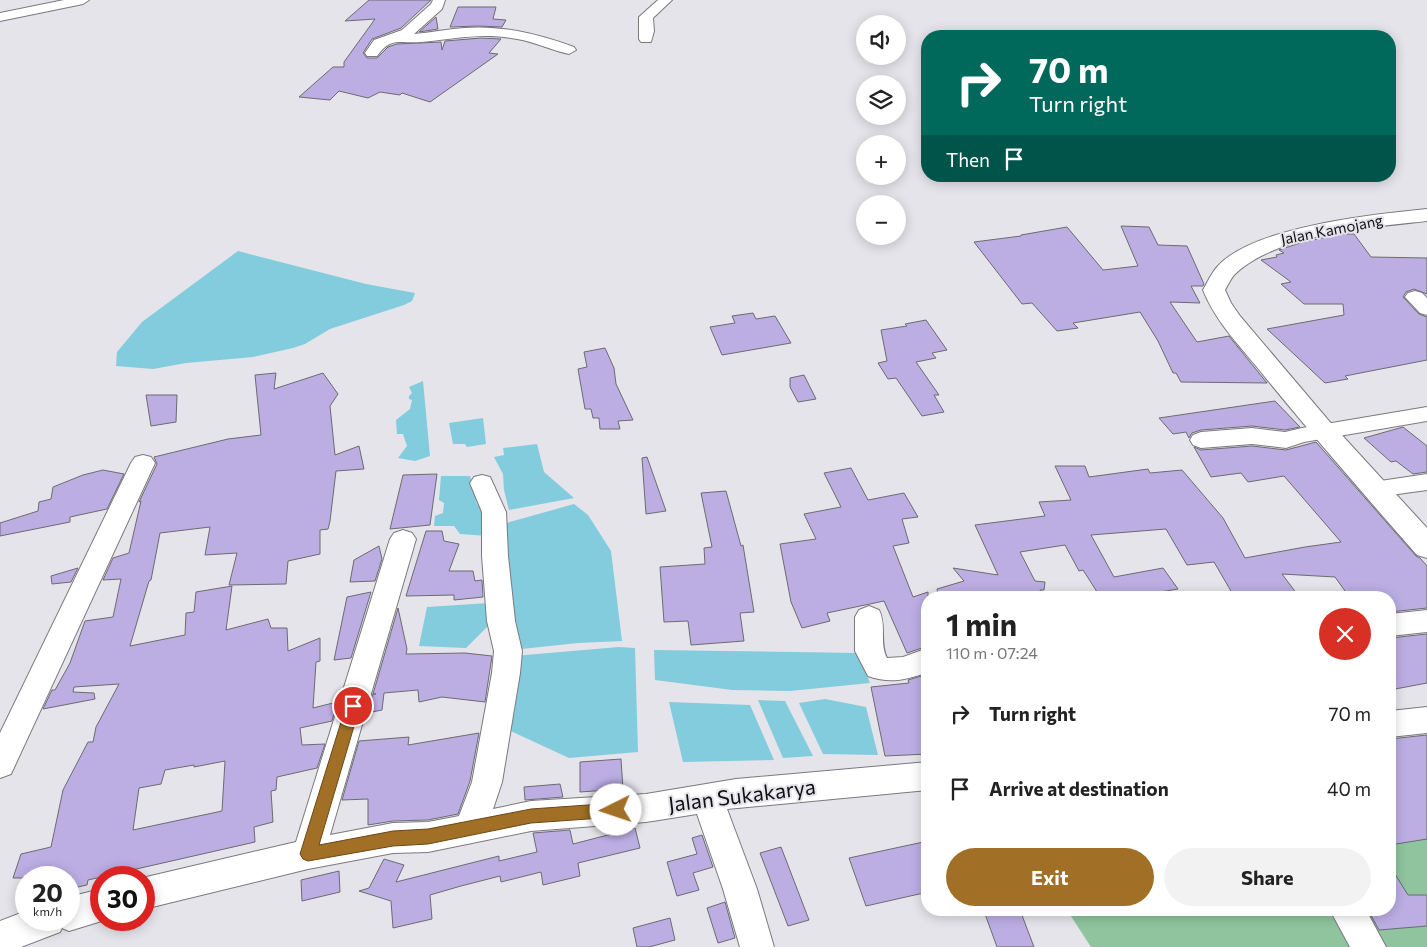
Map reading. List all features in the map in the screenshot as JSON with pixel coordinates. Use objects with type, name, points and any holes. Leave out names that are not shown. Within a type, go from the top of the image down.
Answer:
[{"type":"main road","name":"Jalan Kamojang","points":[[1324,433],[1232,321],[1220,304],[1214,290],[1216,282],[1220,276],[1241,258],[1286,238],[1380,220],[1427,215]]},
{"type":"main road","points":[[1324,433],[1427,547]]},
{"type":"street","points":[[0,17],[83,0]]},
{"type":"street","points":[[372,53],[379,43],[398,38],[407,33],[412,26],[434,8],[439,0]]},
{"type":"street","points":[[646,39],[648,31],[646,17],[666,0]]},
{"type":"street","points":[[398,38],[421,38],[470,32],[499,32],[538,38],[569,50]]},
{"type":"street","points":[[1201,440],[1252,436],[1286,440],[1302,435],[1324,433],[1427,414]]},
{"type":"street","points":[[0,764],[143,464]]},
{"type":"street","points":[[1376,489],[1427,482]]},
{"type":"street","points":[[470,828],[487,782],[506,673],[508,650],[501,621],[495,556],[494,512],[482,483]]},
{"type":"street","points":[[308,854],[403,539]]},
{"type":"street","points":[[869,617],[869,650],[878,668],[886,671],[895,670],[921,662]]},
{"type":"street","points":[[1396,624],[1427,621]]},
{"type":"street","points":[[1396,723],[1427,720]]},
{"type":"street","name":"Jalan Sukakarya","points":[[155,890],[308,854],[393,838],[428,837],[531,816],[646,808],[736,793],[921,777]]},
{"type":"street","points":[[708,799],[740,889],[757,947]]},
{"type":"street","points":[[1351,916],[1369,947]]},
{"type":"street","points":[[0,938],[19,931]]},
{"type":"green space","points":[[1427,758],[1427,947],[1091,947],[1071,916],[1396,916],[1396,762]]},
{"type":"water","points":[[238,251],[366,284],[415,293],[412,301],[404,305],[330,329],[305,344],[293,348],[253,357],[186,363],[153,369],[116,366],[117,352],[142,322]]},
{"type":"water","points":[[423,381],[430,456],[415,461],[398,458],[407,446],[403,434],[397,434],[396,420],[410,409],[412,400],[409,399],[409,396],[412,393],[409,387]]},
{"type":"water","points":[[483,418],[486,444],[467,447],[465,444],[453,444],[449,423]]},
{"type":"water","points":[[537,444],[544,472],[574,498],[509,510],[504,490],[503,474],[494,457],[504,455],[503,448]]},
{"type":"water","points":[[441,476],[470,476],[477,504],[489,514],[488,536],[460,534],[454,526],[434,526],[435,516],[443,513],[444,503],[439,500]]},
{"type":"water","points":[[574,504],[588,515],[611,551],[622,641],[578,643],[512,650],[503,524]]},
{"type":"water","points":[[489,603],[489,625],[466,648],[419,646],[427,607]]},
{"type":"water","points":[[619,647],[635,648],[638,752],[569,758],[504,728],[514,656]]},
{"type":"water","points":[[654,650],[858,653],[870,683],[790,691],[732,690],[655,680]]},
{"type":"water","points":[[825,699],[866,707],[878,755],[823,754],[799,703]]},
{"type":"water","points":[[758,700],[785,701],[813,756],[783,758]]},
{"type":"water","points":[[669,702],[750,705],[774,760],[683,762]]},
{"type":"building","points":[[369,0],[431,0],[401,28],[372,39],[363,53],[367,58],[377,58],[388,47],[397,44],[441,42],[442,50],[445,41],[481,38],[501,39],[489,53],[498,54],[430,102],[402,93],[400,95],[380,92],[368,98],[339,91],[330,100],[299,97],[333,67],[344,67],[344,62],[375,19],[345,21]]},
{"type":"building","points":[[458,7],[496,7],[493,19],[506,20],[502,27],[450,27]]},
{"type":"building","points":[[436,17],[438,29],[419,32]]},
{"type":"building","points":[[1121,226],[1149,227],[1158,245],[1187,246],[1204,284],[1203,286],[1191,286],[1200,303],[1170,302],[1197,342],[1229,336],[1267,383],[1181,382],[1176,373],[1173,373],[1158,341],[1140,312],[1073,323],[1078,328],[1057,331],[1032,303],[1022,304],[974,242],[1021,236],[1067,227],[1103,270],[1138,266]]},
{"type":"building","points":[[1339,234],[1354,234],[1371,257],[1427,258],[1427,294],[1414,289],[1406,292],[1403,297],[1419,314],[1427,317],[1427,360],[1345,376],[1348,379],[1325,383],[1267,329],[1344,315],[1343,304],[1304,304],[1281,284],[1291,282],[1261,260],[1277,257],[1276,255],[1284,253],[1279,250],[1300,243]]},
{"type":"building","points":[[753,313],[756,319],[775,316],[791,343],[722,355],[710,327],[735,323],[732,316]]},
{"type":"building","points":[[926,320],[947,350],[932,353],[936,358],[916,362],[939,395],[934,395],[944,412],[922,416],[896,378],[888,379],[878,363],[887,361],[881,330],[907,326],[905,324]]},
{"type":"building","points":[[605,348],[614,368],[616,384],[633,420],[618,421],[620,429],[600,429],[599,418],[593,418],[591,409],[585,409],[578,369],[587,367],[584,352]]},
{"type":"building","points":[[276,373],[274,389],[323,373],[338,394],[330,406],[335,455],[359,446],[364,469],[336,471],[328,529],[320,530],[320,554],[288,561],[286,584],[229,585],[237,553],[205,555],[210,527],[160,533],[151,580],[149,581],[130,646],[185,635],[186,613],[194,612],[196,592],[232,586],[226,630],[268,619],[271,628],[287,628],[288,651],[320,638],[320,661],[316,662],[313,708],[337,702],[332,721],[300,728],[302,745],[325,744],[317,768],[277,777],[276,790],[271,791],[273,822],[254,827],[255,842],[150,866],[90,866],[90,880],[88,880],[87,885],[80,887],[80,866],[17,866],[21,854],[51,847],[63,790],[88,742],[93,742],[96,727],[119,684],[74,687],[73,692],[94,693],[95,699],[43,709],[52,690],[55,690],[70,663],[85,621],[113,617],[121,579],[103,580],[113,558],[129,553],[141,501],[139,502],[157,464],[154,457],[228,439],[261,435],[255,375]],"holes":[[[225,761],[222,811],[133,830],[139,788],[161,784],[165,770]]]},
{"type":"building","points":[[804,375],[816,399],[798,402],[790,387],[790,378]]},
{"type":"building","points":[[146,395],[177,395],[176,422],[151,426]]},
{"type":"building","points":[[1275,401],[1300,427],[1285,430],[1252,426],[1201,430],[1192,433],[1189,438],[1186,432],[1173,434],[1159,418]]},
{"type":"building","points":[[1403,427],[1427,446],[1427,472],[1413,474],[1396,461],[1391,462],[1364,438]]},
{"type":"building","points":[[1316,442],[1416,556],[1420,558],[1427,566],[1427,608],[1396,611],[1396,591],[1345,591],[1335,577],[1282,574],[1295,591],[1231,591],[1214,562],[1187,565],[1166,529],[1091,535],[1114,577],[1163,568],[1178,589],[1166,591],[1096,591],[1083,570],[1079,571],[1065,545],[1020,552],[1035,581],[1045,582],[1044,590],[937,591],[937,589],[964,581],[953,568],[998,575],[975,525],[1045,516],[1039,502],[1071,500],[1055,466],[1085,466],[1089,477],[1148,469],[1150,473],[1182,470],[1223,518],[1245,558],[1341,542],[1284,476],[1248,482],[1241,473],[1211,477],[1194,447],[1201,450],[1252,446],[1286,450]]},
{"type":"building","points":[[647,457],[666,511],[646,514],[642,458]]},
{"type":"building","points":[[851,468],[868,500],[904,493],[918,517],[902,519],[909,543],[893,546],[913,597],[921,594],[921,648],[907,653],[884,601],[827,613],[830,621],[802,628],[791,602],[780,544],[816,539],[804,514],[841,507],[824,473]]},
{"type":"building","points":[[103,470],[124,474],[107,509],[70,517],[70,522],[0,536],[0,523],[38,511],[39,502],[51,499],[53,487],[83,475]]},
{"type":"building","points":[[437,474],[430,525],[390,529],[403,475]]},
{"type":"building","points":[[726,491],[741,546],[743,545],[754,612],[740,613],[744,641],[691,645],[688,621],[664,622],[660,567],[705,564],[704,548],[712,547],[701,493]]},
{"type":"building","points":[[426,531],[442,531],[444,541],[459,544],[449,571],[473,571],[475,581],[482,580],[483,597],[454,600],[454,595],[406,596]]},
{"type":"building","points":[[379,546],[382,559],[375,581],[350,582],[354,560]]},
{"type":"building","points":[[78,568],[71,582],[52,584],[51,576]]},
{"type":"building","points":[[371,592],[351,658],[334,660],[347,597]]},
{"type":"building","points":[[398,608],[407,649],[406,654],[465,653],[492,656],[485,702],[442,697],[419,702],[418,690],[384,693],[382,710],[367,713]]},
{"type":"building","points":[[1427,634],[1427,683],[1396,689],[1396,637]]},
{"type":"building","points":[[921,676],[921,754],[885,756],[871,687],[909,683],[908,680]]},
{"type":"building","points":[[479,733],[470,781],[458,814],[428,820],[393,821],[368,825],[368,799],[342,800],[359,741],[409,737],[408,745]]},
{"type":"building","points":[[1427,735],[1427,839],[1396,844],[1396,738]]},
{"type":"building","points":[[621,759],[623,789],[580,792],[580,762]]},
{"type":"building","points":[[560,784],[563,797],[525,800],[524,787]]},
{"type":"building","points":[[635,828],[640,848],[578,863],[580,876],[543,885],[541,872],[501,882],[500,876],[461,886],[430,895],[432,919],[393,928],[391,901],[359,891],[369,888],[384,859],[404,865],[396,882],[499,856],[499,861],[537,852],[533,833],[570,830],[573,844]]},
{"type":"building","points":[[702,835],[713,867],[693,873],[699,890],[677,896],[667,862],[697,854],[692,838]]},
{"type":"building","points":[[921,843],[921,894],[866,906],[849,858]]},
{"type":"building","points":[[781,847],[809,920],[788,926],[760,853]]},
{"type":"building","points":[[339,871],[340,892],[302,901],[301,880]]},
{"type":"building","points":[[1396,876],[1408,895],[1427,895],[1427,926],[1379,930],[1371,916],[1396,916]]},
{"type":"building","points":[[725,902],[735,938],[718,943],[707,908]]},
{"type":"building","points":[[986,916],[1022,916],[1034,947],[997,947]]},
{"type":"building","points":[[670,918],[675,940],[649,947],[637,947],[633,928]]},
{"type":"route","points":[[353,706],[308,854],[393,838],[428,837],[531,816],[616,810]]}]
